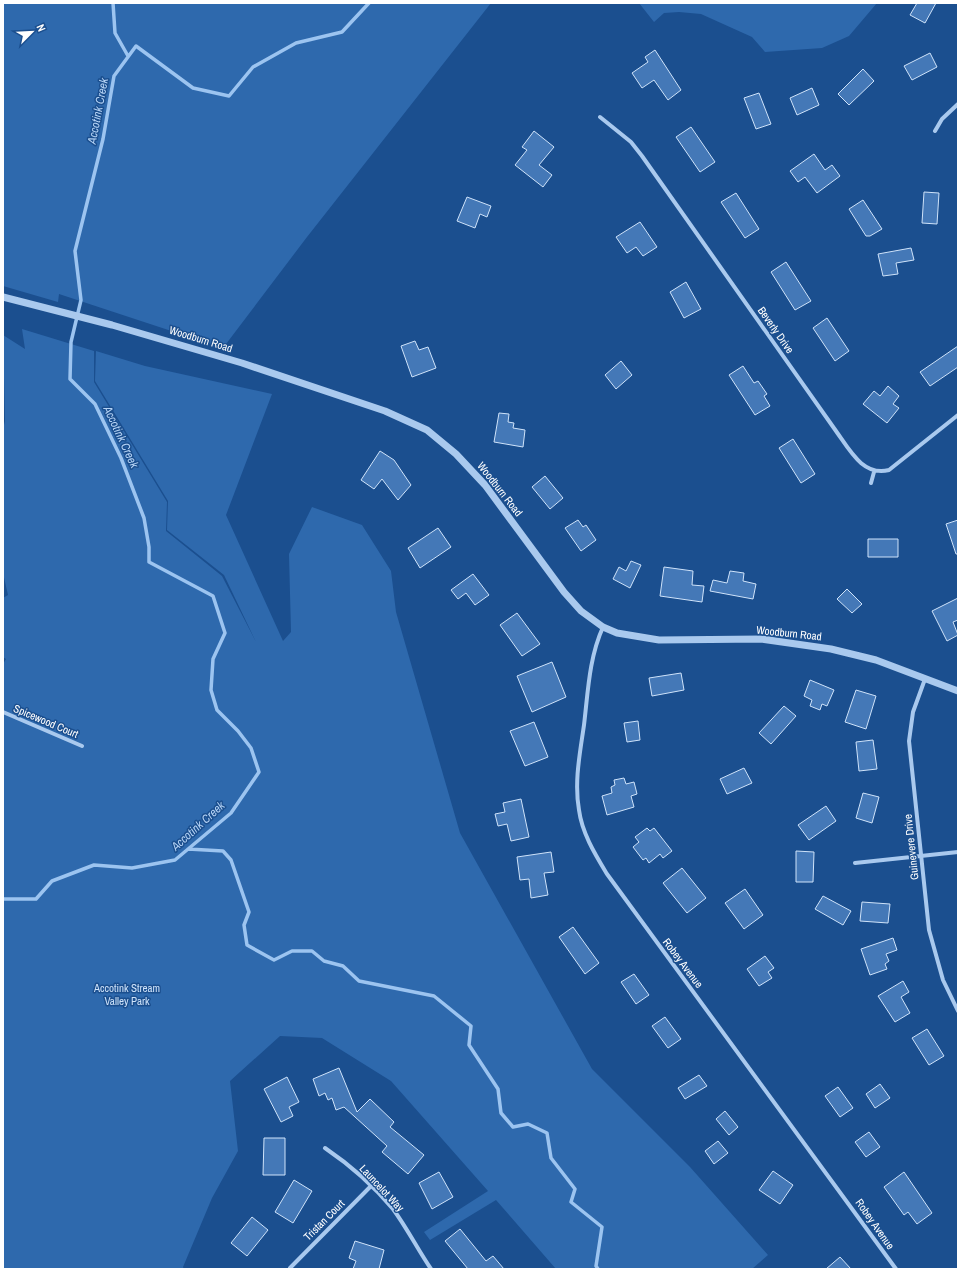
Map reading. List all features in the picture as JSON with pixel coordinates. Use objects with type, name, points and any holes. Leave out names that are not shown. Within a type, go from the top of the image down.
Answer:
[{"type":"street","points":[[935,131],[942,119],[958,104]]},
{"type":"street","name":"Beverly Drive","points":[[600,117],[631,142],[642,156],[854,456],[865,467],[874,472]]},
{"type":"street","name":"Woodburn Road","points":[[3,297],[112,325],[242,363],[385,411],[427,430],[456,454],[471,469],[500,504],[564,592],[580,611],[603,627],[617,633],[659,640],[761,639],[831,649],[876,660],[958,691]]},
{"type":"street","points":[[871,483],[874,472],[889,470],[956,417],[958,424]]},
{"type":"street","name":"Robey Avenue","points":[[603,627],[592,655],[578,770],[577,795],[583,827],[594,852],[607,874],[896,1269]]},
{"type":"street","name":"Guinevere Drive","points":[[925,679],[913,712],[908,741],[929,930],[935,956],[943,980],[958,1011]]},
{"type":"street","name":"Spicewood Court","points":[[3,712],[82,746]]},
{"type":"street","points":[[855,863],[958,852]]},
{"type":"street","name":"Launcelot Way","points":[[325,1148],[342,1160],[371,1186],[393,1209],[431,1269]]},
{"type":"street","name":"Tristan Court","points":[[290,1268],[371,1186]]},
{"type":"green space","points":[[3,3],[491,3],[307,237],[223,348],[59,294],[58,302],[3,286]]},
{"type":"green space","points":[[639,3],[877,3],[849,36],[822,48],[765,52],[752,37],[701,14],[679,12],[664,13],[654,22]]},
{"type":"green space","name":"Accotink Stream Valley Park","points":[[22,329],[94,351],[94,382],[167,502],[166,531],[222,576],[256,642],[224,575],[167,530],[168,501],[95,381],[96,351],[145,366],[272,394],[226,515],[283,641],[291,632],[289,554],[312,507],[362,525],[391,571],[396,612],[460,833],[592,1069],[690,1167],[768,1255],[752,1269],[556,1269],[496,1200],[430,1240],[424,1232],[488,1191],[391,1081],[322,1038],[280,1036],[230,1081],[238,1151],[212,1198],[183,1267],[184,1269],[3,1269],[3,664],[6,659],[3,657],[3,598],[8,595],[3,573],[3,429],[5,421],[3,335],[25,349]]},
{"type":"building","points":[[917,3],[936,3],[925,23],[910,15]]},
{"type":"building","points":[[655,50],[681,90],[668,100],[654,80],[642,88],[632,73],[648,62],[645,57]]},
{"type":"building","points":[[930,53],[937,67],[912,80],[904,66]]},
{"type":"building","points":[[863,69],[874,81],[849,105],[838,94]]},
{"type":"building","points":[[812,88],[819,105],[797,115],[790,98]]},
{"type":"building","points":[[759,93],[771,124],[756,129],[744,98]]},
{"type":"building","points":[[691,127],[715,162],[700,172],[676,137]]},
{"type":"building","points":[[534,131],[554,147],[539,165],[552,175],[543,187],[515,165],[527,150],[522,147]]},
{"type":"building","points":[[814,154],[825,170],[832,165],[840,176],[817,193],[805,177],[798,182],[790,171]]},
{"type":"building","points":[[924,192],[939,193],[937,224],[922,223]]},
{"type":"building","points":[[736,193],[759,229],[745,238],[721,202]]},
{"type":"building","points":[[467,197],[491,206],[487,217],[480,214],[475,228],[457,221]]},
{"type":"building","points":[[863,200],[882,229],[870,236],[866,236],[849,209]]},
{"type":"building","points":[[640,222],[657,247],[643,256],[636,247],[627,253],[616,237]]},
{"type":"building","points":[[911,248],[914,260],[896,263],[898,274],[883,276],[878,254]]},
{"type":"building","points":[[786,262],[811,301],[795,310],[771,272]]},
{"type":"building","points":[[686,282],[701,309],[684,318],[670,292]]},
{"type":"building","points":[[827,318],[849,351],[835,361],[813,328]]},
{"type":"building","points":[[415,341],[419,350],[428,347],[436,368],[412,377],[401,346]]},
{"type":"building","points":[[958,346],[958,367],[930,386],[920,372]]},
{"type":"building","points":[[621,361],[632,375],[616,389],[605,375]]},
{"type":"building","points":[[743,366],[754,383],[758,381],[767,394],[764,396],[770,406],[755,415],[729,375]]},
{"type":"building","points":[[888,386],[899,396],[893,404],[899,408],[887,423],[863,404],[874,391],[880,396]]},
{"type":"building","points":[[499,413],[509,414],[508,422],[514,423],[513,428],[525,430],[523,447],[494,442]]},
{"type":"building","points":[[793,439],[815,474],[801,483],[779,448]]},
{"type":"building","points":[[380,451],[394,460],[411,485],[398,500],[382,479],[374,489],[361,480]]},
{"type":"building","points":[[545,476],[563,498],[550,509],[532,487]]},
{"type":"building","points":[[578,520],[583,527],[586,525],[596,540],[581,551],[565,528]]},
{"type":"building","points":[[958,520],[958,554],[956,554],[946,524]]},
{"type":"building","points":[[438,528],[451,547],[420,568],[408,548]]},
{"type":"building","points":[[868,539],[898,539],[898,557],[868,557]]},
{"type":"building","points":[[631,561],[641,565],[630,588],[613,579],[619,567],[626,571]]},
{"type":"building","points":[[664,567],[693,571],[692,585],[704,586],[702,602],[660,596]]},
{"type":"building","points":[[730,571],[744,573],[743,581],[756,584],[753,599],[710,591],[713,580],[727,583]]},
{"type":"building","points":[[473,574],[489,595],[475,605],[466,593],[458,599],[451,590]]},
{"type":"building","points":[[847,589],[862,604],[852,613],[837,599]]},
{"type":"building","points":[[958,598],[958,620],[953,622],[958,635],[947,641],[932,611]]},
{"type":"building","points":[[517,613],[540,644],[522,656],[500,625]]},
{"type":"building","points":[[552,662],[566,697],[532,712],[517,676]]},
{"type":"building","points":[[681,673],[684,690],[652,696],[649,678]]},
{"type":"building","points":[[810,680],[834,690],[827,706],[822,704],[820,710],[810,706],[812,700],[804,696]]},
{"type":"building","points":[[856,690],[876,696],[866,729],[845,722]]},
{"type":"building","points":[[784,706],[796,716],[771,744],[759,733]]},
{"type":"building","points":[[638,721],[640,740],[627,742],[624,723]]},
{"type":"building","points":[[534,722],[548,757],[525,766],[510,731]]},
{"type":"building","points":[[873,740],[877,769],[859,771],[856,742]]},
{"type":"building","points":[[744,768],[752,783],[727,794],[720,779]]},
{"type":"building","points":[[624,778],[626,784],[634,782],[637,794],[631,796],[634,807],[607,815],[602,796],[612,793],[611,787],[615,785],[614,780]]},
{"type":"building","points":[[863,793],[879,797],[872,823],[856,818]]},
{"type":"building","points":[[521,799],[529,837],[511,841],[507,824],[498,826],[495,814],[505,812],[503,803]]},
{"type":"building","points":[[826,806],[836,821],[809,840],[798,825]]},
{"type":"building","points":[[647,828],[650,831],[654,828],[672,851],[663,858],[660,854],[649,863],[646,858],[643,860],[633,847],[639,842],[635,837]]},
{"type":"building","points":[[796,851],[814,852],[813,882],[796,882]]},
{"type":"building","points":[[551,852],[554,872],[544,873],[548,895],[531,898],[529,879],[520,880],[517,857]]},
{"type":"building","points":[[682,868],[706,898],[687,913],[663,883]]},
{"type":"building","points":[[745,889],[763,915],[744,929],[725,903]]},
{"type":"building","points":[[823,896],[851,911],[843,925],[815,909]]},
{"type":"building","points":[[862,902],[890,904],[888,923],[860,921]]},
{"type":"building","points":[[573,927],[599,963],[585,974],[559,937]]},
{"type":"building","points":[[893,938],[897,950],[886,954],[889,961],[885,964],[887,969],[870,975],[861,949]]},
{"type":"building","points":[[765,956],[774,968],[768,972],[772,978],[759,986],[747,969]]},
{"type":"building","points":[[634,974],[649,995],[636,1004],[621,982]]},
{"type":"building","points":[[903,981],[909,992],[901,997],[910,1013],[895,1022],[878,996]]},
{"type":"building","points":[[665,1017],[681,1039],[668,1048],[652,1026]]},
{"type":"building","points":[[927,1029],[944,1056],[929,1065],[912,1038]]},
{"type":"building","points":[[339,1068],[357,1112],[370,1099],[394,1122],[390,1127],[424,1155],[408,1174],[382,1152],[387,1146],[344,1107],[336,1110],[332,1098],[328,1100],[325,1093],[319,1096],[313,1079]]},
{"type":"building","points":[[699,1075],[707,1086],[685,1099],[678,1088]]},
{"type":"building","points":[[287,1077],[299,1102],[289,1107],[293,1116],[281,1122],[264,1089]]},
{"type":"building","points":[[880,1084],[890,1098],[875,1108],[866,1094]]},
{"type":"building","points":[[838,1087],[853,1108],[840,1117],[825,1096]]},
{"type":"building","points":[[725,1111],[738,1127],[729,1135],[716,1119]]},
{"type":"building","points":[[869,1132],[880,1147],[866,1157],[855,1142]]},
{"type":"building","points":[[264,1138],[285,1138],[285,1175],[263,1175]]},
{"type":"building","points":[[718,1141],[728,1153],[714,1164],[705,1151]]},
{"type":"building","points":[[773,1171],[793,1185],[780,1204],[759,1190]]},
{"type":"building","points":[[439,1172],[453,1197],[432,1209],[419,1183]]},
{"type":"building","points":[[904,1172],[932,1213],[917,1224],[908,1212],[904,1215],[884,1187]]},
{"type":"building","points":[[294,1180],[312,1191],[293,1223],[275,1212]]},
{"type":"building","points":[[252,1217],[268,1230],[247,1256],[231,1243]]},
{"type":"building","points":[[460,1229],[486,1261],[493,1256],[504,1269],[468,1269],[445,1241]]},
{"type":"building","points":[[355,1241],[384,1250],[379,1269],[353,1269],[356,1261],[349,1258]]},
{"type":"building","points":[[840,1257],[851,1269],[826,1269]]},
{"type":"waterway","points":[[113,3],[115,33],[128,56]]},
{"type":"waterway","name":"Accotink Creek","points":[[3,899],[36,899],[52,881],[94,865],[132,868],[175,860],[231,813],[259,772],[251,748],[238,731],[217,710],[211,690],[213,659],[225,633],[213,596],[149,562],[149,547],[144,518],[121,458],[95,404],[70,379],[71,342],[81,300],[75,251],[103,139],[114,76],[136,46],[193,88],[229,96],[253,67],[296,43],[342,32],[369,3]]},
{"type":"waterway","points":[[188,849],[223,851],[231,860],[249,912],[244,925],[247,945],[274,960],[292,951],[312,951],[324,961],[343,966],[359,981],[434,996],[471,1026],[469,1045],[498,1089],[501,1113],[513,1127],[528,1124],[547,1133],[551,1158],[575,1189],[571,1202],[602,1227],[596,1266],[598,1269]]}]
